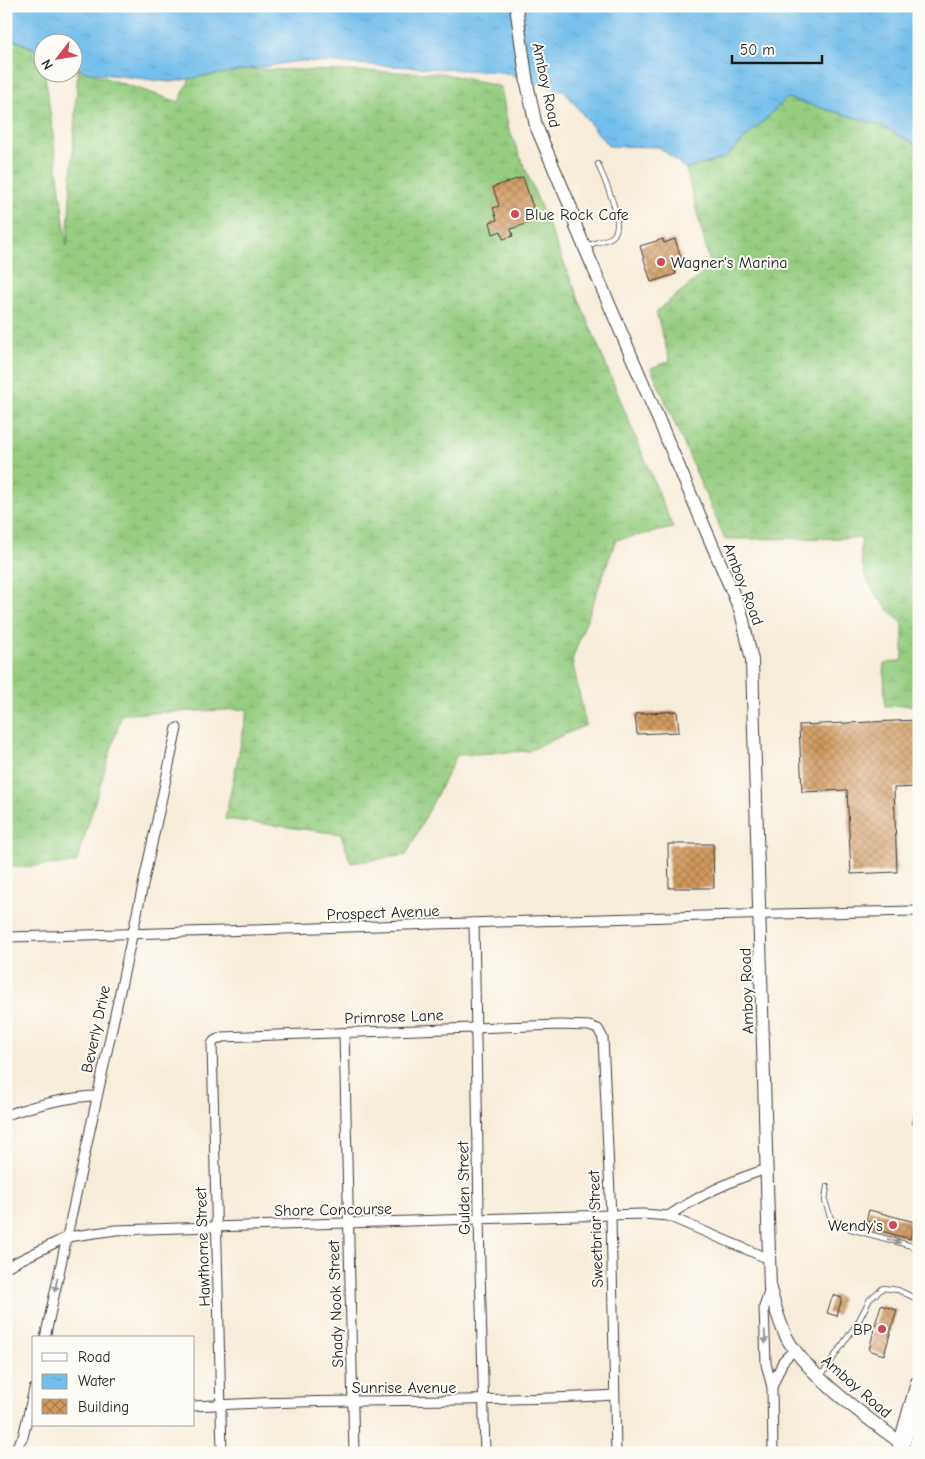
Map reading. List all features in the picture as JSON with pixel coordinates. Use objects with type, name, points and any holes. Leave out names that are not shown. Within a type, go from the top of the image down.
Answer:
[{"type":"highway","points":[[907,1450],[919,1383]]},
{"type":"highway","points":[[907,1450],[919,1442]]},
{"type":"main road","name":"Amboy Road","points":[[517,11],[527,84],[536,126],[571,208],[576,227],[741,612],[747,633],[752,660],[770,1289],[781,1325],[795,1349],[820,1377],[907,1450]]},
{"type":"street","name":"Beverly Drive","points":[[45,1336],[177,728]]},
{"type":"street","name":"Prospect Avenue","points":[[6,937],[760,914],[919,911]]},
{"type":"street","name":"Gulden Street","points":[[474,923],[479,1220],[486,1453]]},
{"type":"street","name":"Primrose Lane","points":[[214,1041],[222,1038],[576,1026]]},
{"type":"street","name":"Sweetbriar Street","points":[[576,1026],[598,1029],[603,1038],[611,1217],[616,1453]]},
{"type":"street","name":"Shady Nook Street","points":[[344,1033],[347,1223],[354,1453]]},
{"type":"street","name":"Hawthorne Street","points":[[214,1041],[212,1044],[222,1453]]},
{"type":"street","points":[[6,1115],[74,1096],[96,1096]]},
{"type":"street","name":"Shore Concourse","points":[[668,1216],[732,1179],[767,1168]]},
{"type":"street","name":"Shore Concourse","points":[[6,1267],[67,1237],[116,1230],[668,1216],[769,1259]]},
{"type":"street","name":"Amboy Road","points":[[770,1289],[764,1307],[766,1364],[772,1388],[773,1453]]},
{"type":"street","name":"Amboy Road","points":[[772,1388],[784,1361],[795,1349]]},
{"type":"street","name":"Sunrise Avenue","points":[[195,1406],[485,1400],[614,1395]]},
{"type":"street","points":[[12,1453],[23,1437],[32,1398]]},
{"type":"lane","points":[[585,246],[611,238],[616,232],[619,220],[598,164]]},
{"type":"lane","points":[[827,1186],[825,1201],[831,1219],[851,1229],[919,1248]]},
{"type":"lane","points":[[820,1377],[858,1322],[870,1299],[883,1288],[898,1290],[919,1300]]},
{"type":"green space","points":[[6,37],[32,48],[32,82],[46,82],[67,246],[77,82],[82,82],[82,70],[179,102],[195,68],[442,73],[501,87],[508,127],[673,528],[616,540],[572,660],[586,725],[528,751],[457,755],[406,855],[351,863],[341,834],[225,819],[248,709],[122,714],[76,863],[6,868]]},
{"type":"green space","points":[[787,98],[880,125],[919,146],[919,705],[885,706],[884,664],[903,660],[903,624],[877,596],[865,575],[861,551],[862,538],[725,539],[651,368],[670,361],[656,312],[711,267],[686,169],[725,158]]},
{"type":"water","points":[[6,6],[919,6],[919,146],[880,125],[787,98],[725,158],[686,169],[659,147],[608,146],[565,92],[502,72],[299,61],[170,82],[82,70],[82,32],[32,32],[32,48],[6,36]]},
{"type":"building","name":"Blue Rock Cafe","points":[[523,177],[537,220],[511,229],[513,236],[503,239],[501,231],[493,234],[490,222],[497,220],[493,208],[499,206],[493,187]]},
{"type":"building","name":"Wagner's Marina","points":[[663,239],[664,243],[675,239],[682,261],[672,264],[676,274],[651,282],[640,246]]},
{"type":"building","points":[[677,711],[679,732],[637,734],[635,714]]},
{"type":"building","points":[[919,720],[919,787],[894,788],[897,872],[851,874],[847,790],[802,792],[799,725]]},
{"type":"building","points":[[668,844],[713,844],[714,888],[669,888]]},
{"type":"building","points":[[918,1084],[919,1127],[912,1124],[918,1106],[915,1105],[918,1095],[915,1094]]},
{"type":"building","name":"Wendy's","points":[[869,1210],[915,1222],[910,1239],[871,1228],[872,1222],[866,1221]]},
{"type":"building","points":[[833,1295],[842,1298],[837,1316],[827,1313]]},
{"type":"building","name":"BP","points":[[881,1305],[897,1310],[884,1355],[869,1350],[874,1330],[869,1329],[870,1323],[875,1325]]},
{"type":"place","name":"Blue Rock Cafe","points":[[515,214]]},
{"type":"place","name":"Wagner's Marina","points":[[661,262]]},
{"type":"place","name":"Wendy's","points":[[893,1225]]},
{"type":"place","name":"BP","points":[[882,1329]]}]
